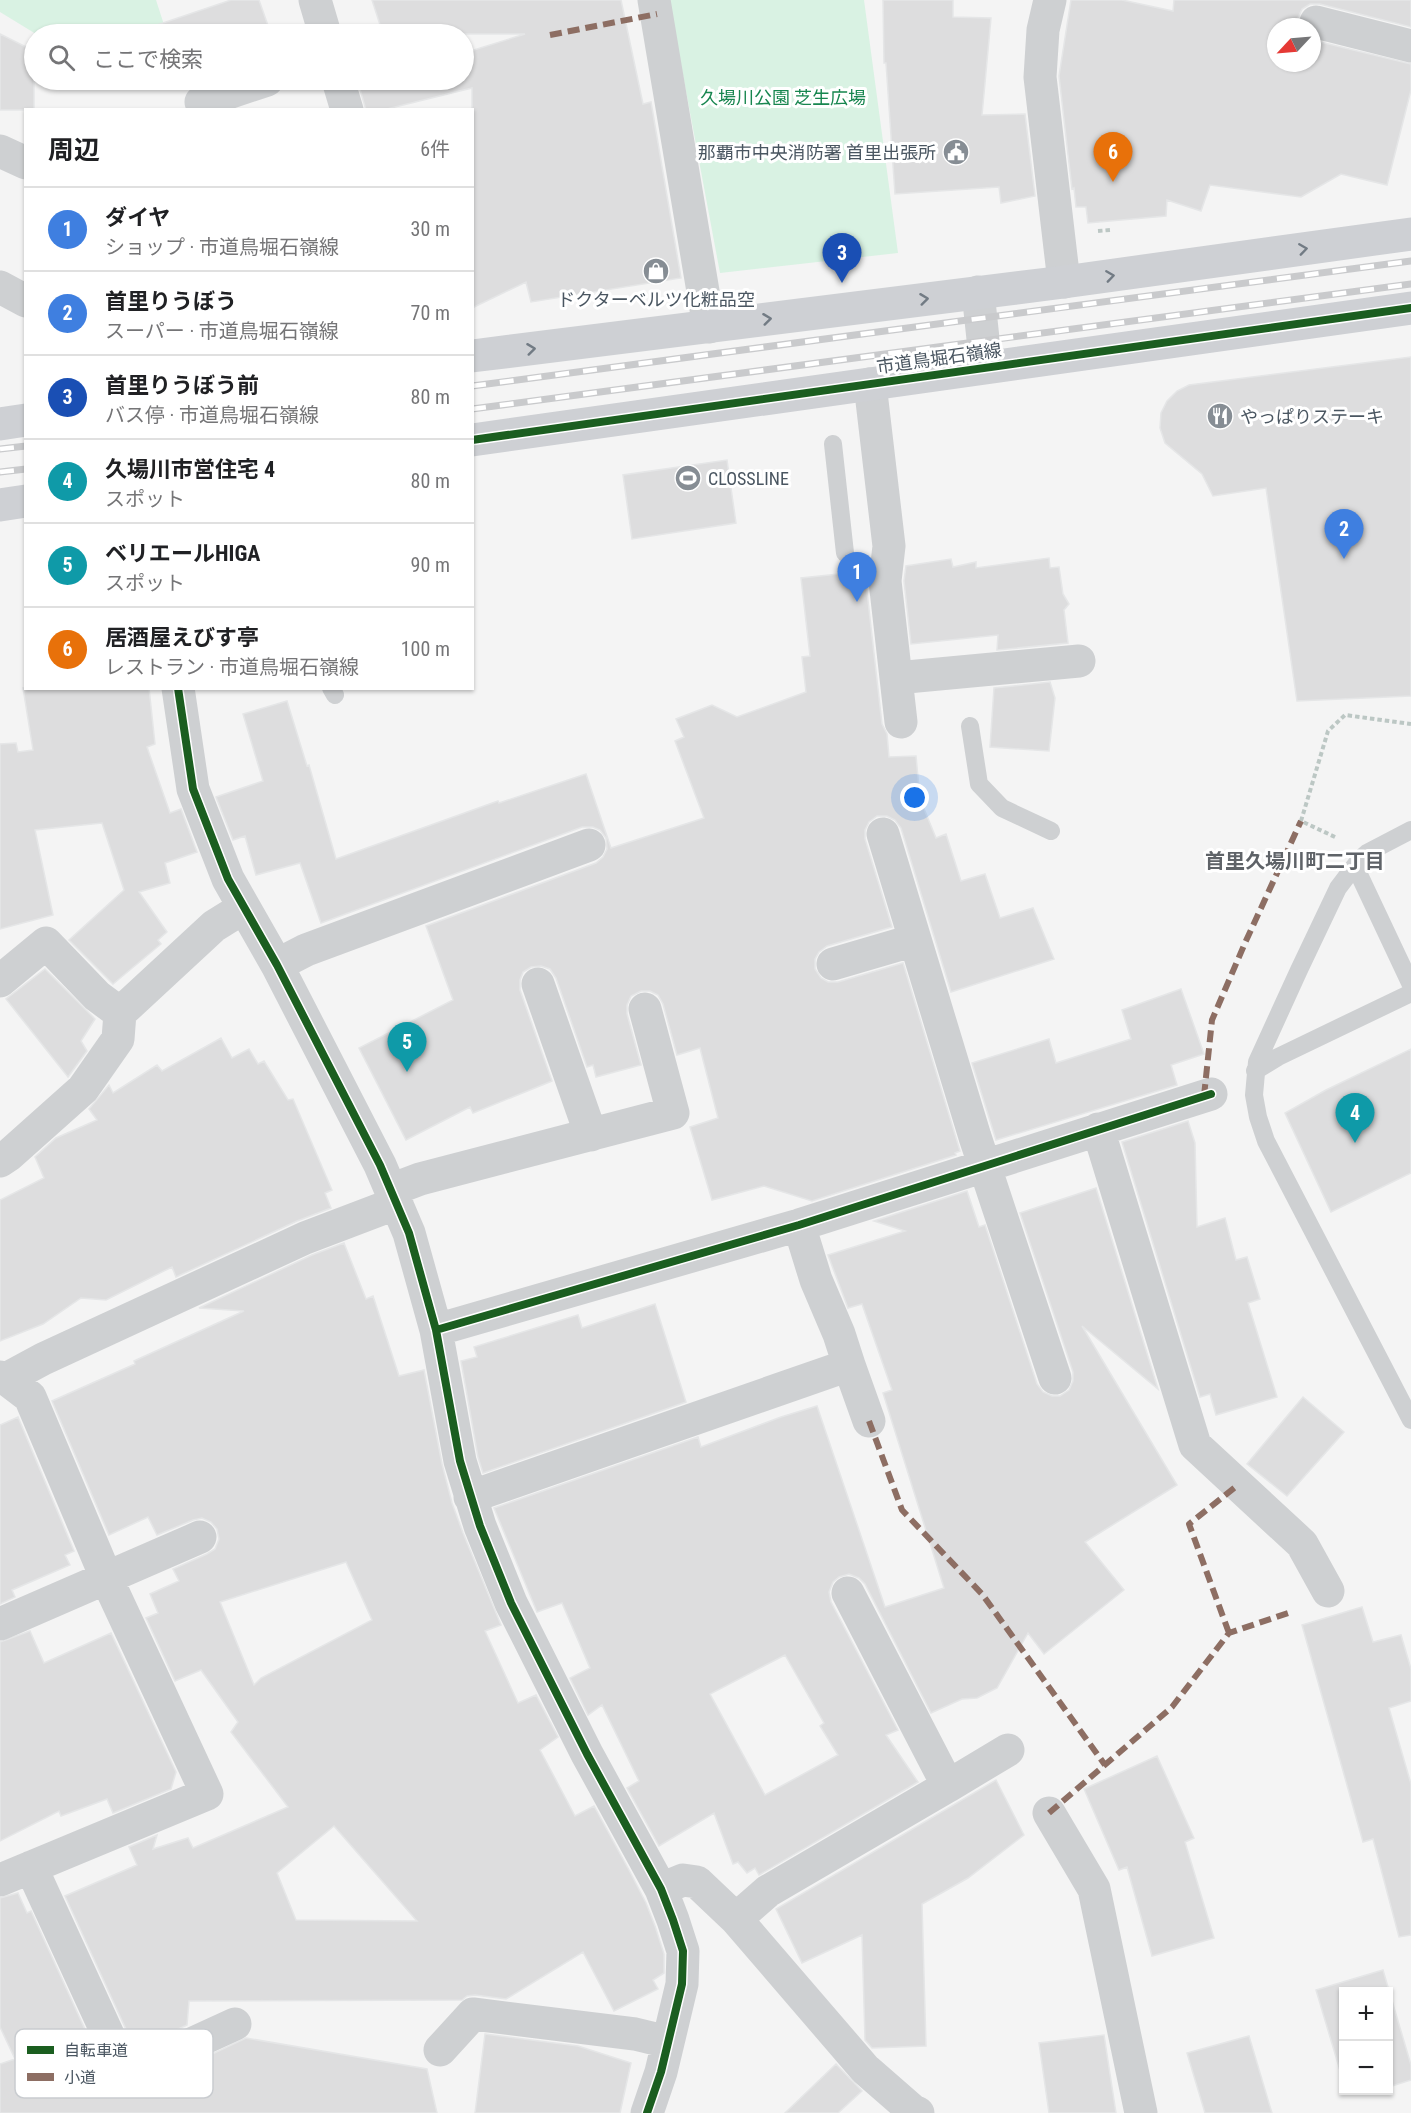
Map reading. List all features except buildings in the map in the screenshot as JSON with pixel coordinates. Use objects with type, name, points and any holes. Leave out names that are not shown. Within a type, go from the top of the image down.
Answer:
[{"type":"street","points":[[315,0],[322,24]]},
{"type":"street","points":[[654,0],[709,327]]},
{"type":"street","points":[[1050,0],[1043,30],[1040,76],[1064,282]]},
{"type":"street","points":[[1321,23],[1411,46]]},
{"type":"street","points":[[200,97],[228,90]]},
{"type":"street","points":[[341,90],[346,108]]},
{"type":"street","points":[[0,151],[24,162]]},
{"type":"street","points":[[474,356],[1064,282],[1411,234]]},
{"type":"street","points":[[0,287],[24,300]]},
{"type":"street","points":[[978,292],[986,367]]},
{"type":"street","name":"市道鳥堀石嶺線","points":[[474,440],[1411,308]]},
{"type":"street","points":[[870,384],[889,546],[885,581],[901,722]]},
{"type":"street","points":[[0,424],[24,420]]},
{"type":"street","points":[[0,505],[24,501]]},
{"type":"street","points":[[896,678],[1079,661]]},
{"type":"street","points":[[178,690],[193,789],[228,879],[277,965],[394,1196],[409,1233],[436,1330],[460,1461],[470,1497],[511,1603],[587,1754],[661,1889],[683,1951],[682,1984],[661,2072],[646,2113]]},
{"type":"street","points":[[883,834],[984,1165],[1055,1378]]},
{"type":"street","points":[[277,965],[306,950],[589,845]]},
{"type":"street","points":[[0,1161],[83,1089],[118,1039],[120,1013],[214,926],[243,908]]},
{"type":"street","points":[[833,964],[915,940]]},
{"type":"street","points":[[0,981],[46,944],[97,996],[120,1013]]},
{"type":"street","points":[[538,984],[591,1135]]},
{"type":"street","points":[[0,1880],[207,1794],[106,1577],[30,1397],[3,1378],[394,1196],[420,1179],[673,1113],[645,1009]]},
{"type":"street","points":[[436,1330],[799,1225],[1211,1094]]},
{"type":"street","points":[[1098,1129],[1195,1445],[1302,1544],[1328,1591]]},
{"type":"street","points":[[799,1225],[816,1280],[839,1334],[870,1421]]},
{"type":"street","points":[[470,1497],[849,1365]]},
{"type":"street","points":[[0,1624],[200,1537]]},
{"type":"street","points":[[848,1593],[948,1786]]},
{"type":"street","points":[[736,1919],[768,1891],[1008,1750]]},
{"type":"street","points":[[1049,1813],[1094,1889],[1141,2113]]},
{"type":"street","points":[[31,1867],[105,2029]]},
{"type":"street","points":[[661,1889],[683,1880],[697,1882],[736,1919],[865,2069],[918,2113]]},
{"type":"street","points":[[440,2050],[473,2014],[635,2034],[668,2042]]},
{"type":"street","points":[[213,2034],[235,2024]]},
{"type":"lane","points":[[833,444],[845,553]]},
{"type":"lane","points":[[970,726],[979,784],[1002,808],[1052,831]]},
{"type":"lane","points":[[1411,830],[1361,859],[1338,888],[1257,1062],[1254,1095],[1266,1141],[1411,1420]]},
{"type":"lane","points":[[1361,859],[1411,985]]},
{"type":"lane","points":[[1255,1071],[1278,1057],[1411,993]]},
{"type":"path","points":[[1361,859],[1301,820],[1328,731],[1346,715],[1411,724]]},
{"type":"green space","points":[[0,0],[156,0],[164,24],[24,24],[24,27],[0,12]]},
{"type":"green space","name":"久場川公園 芝生広場","points":[[669,0],[864,0],[898,253],[720,273]]},
{"type":"railway","points":[[474,386],[1411,261]]},
{"type":"railway","points":[[474,409],[1411,284]]},
{"type":"railway","points":[[0,449],[24,446]]},
{"type":"railway","points":[[0,472],[24,469]]},
{"type":"marked path","points":[[550,35],[657,14]]},
{"type":"marked path","points":[[1204,1096],[1212,1020],[1301,821]]},
{"type":"marked path","points":[[869,1421],[902,1510],[982,1594],[1105,1765]]},
{"type":"marked path","points":[[1229,1633],[1189,1524],[1238,1485]]},
{"type":"marked path","points":[[1049,1813],[1172,1707],[1229,1633],[1291,1612]]},
{"type":"cycle path","points":[[474,440],[1411,308]]},
{"type":"cycle path","points":[[178,690],[193,789],[228,879],[277,965],[380,1165],[409,1233],[436,1330],[460,1461],[480,1526],[511,1603],[587,1754],[661,1889],[673,1920],[683,1951],[682,1984],[661,2072],[647,2113]]},
{"type":"cycle path","points":[[436,1330],[799,1225],[1211,1094]]},
{"type":"place","name":"那覇市中央消防署 首里出張所","points":[[956,152]]},
{"type":"place","name":"居酒屋えびす亭","points":[[1113,182]]},
{"type":"place","name":"ドクターベルツ化粧品空","points":[[656,271]]},
{"type":"place","name":"首里りうぼう前","points":[[842,283]]},
{"type":"place","name":"やっぱりステーキ","points":[[1220,416]]},
{"type":"place","name":"CLOSSLINE","points":[[688,478]]},
{"type":"place","name":"首里りうぼう","points":[[1344,559]]},
{"type":"place","name":"ダイヤ","points":[[857,602]]},
{"type":"place","name":"ベリエールHIGA","points":[[407,1072]]},
{"type":"place","name":"久場川市営住宅 4","points":[[1355,1143]]},
{"type":"district","name":"首里久場川町二丁目","points":[[1295,861]]}]
